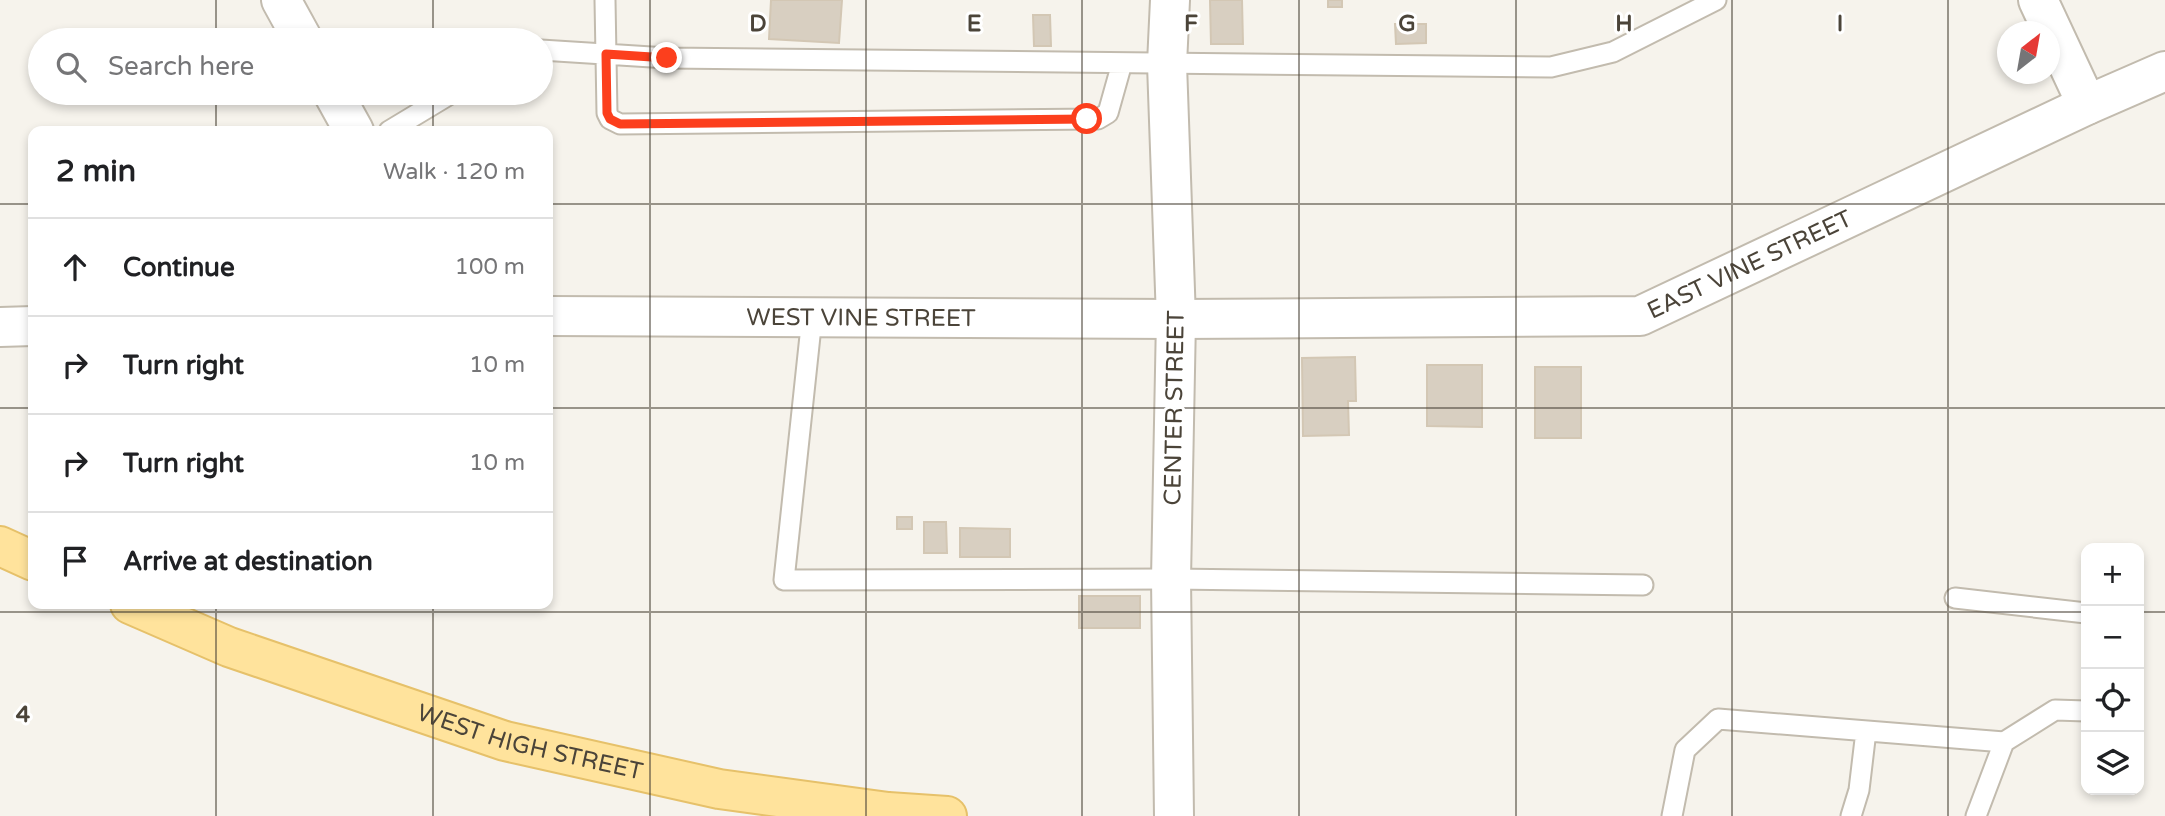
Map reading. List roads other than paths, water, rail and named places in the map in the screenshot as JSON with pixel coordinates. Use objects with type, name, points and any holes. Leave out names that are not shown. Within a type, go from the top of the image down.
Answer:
[{"type":"main road","points":[[0,547],[28,559]]},
{"type":"main road","name":"WEST HIGH STREET","points":[[142,609],[229,647],[505,741],[719,789],[888,812],[947,816]]},
{"type":"street","points":[[281,0],[296,28]]},
{"type":"street","name":"CENTER STREET","points":[[1170,0],[1167,64],[1176,319],[1171,579],[1174,816]]},
{"type":"street","points":[[2038,0],[2087,105]]},
{"type":"street","name":"EAST VINE STREET","points":[[1176,319],[1640,316],[2087,105],[2165,71]]},
{"type":"street","points":[[340,105],[351,126]]},
{"type":"street","name":"WEST VINE STREET","points":[[553,316],[1176,319]]},
{"type":"street","points":[[0,327],[28,326]]},
{"type":"lane","points":[[605,0],[607,113],[610,119],[620,124],[1098,120],[1108,113],[1122,64]]},
{"type":"lane","points":[[553,51],[667,58],[1551,67],[1613,52],[1716,0]]},
{"type":"lane","points":[[397,126],[432,105]]},
{"type":"lane","points":[[812,317],[784,580],[1171,579],[1643,585]]},
{"type":"lane","points":[[1955,598],[2081,612]]},
{"type":"lane","points":[[1976,816],[2004,742],[2054,710],[2081,711]]},
{"type":"lane","points":[[1672,816],[1685,750],[1718,719],[2004,742]]},
{"type":"lane","points":[[1851,816],[1859,790],[1866,731]]}]
